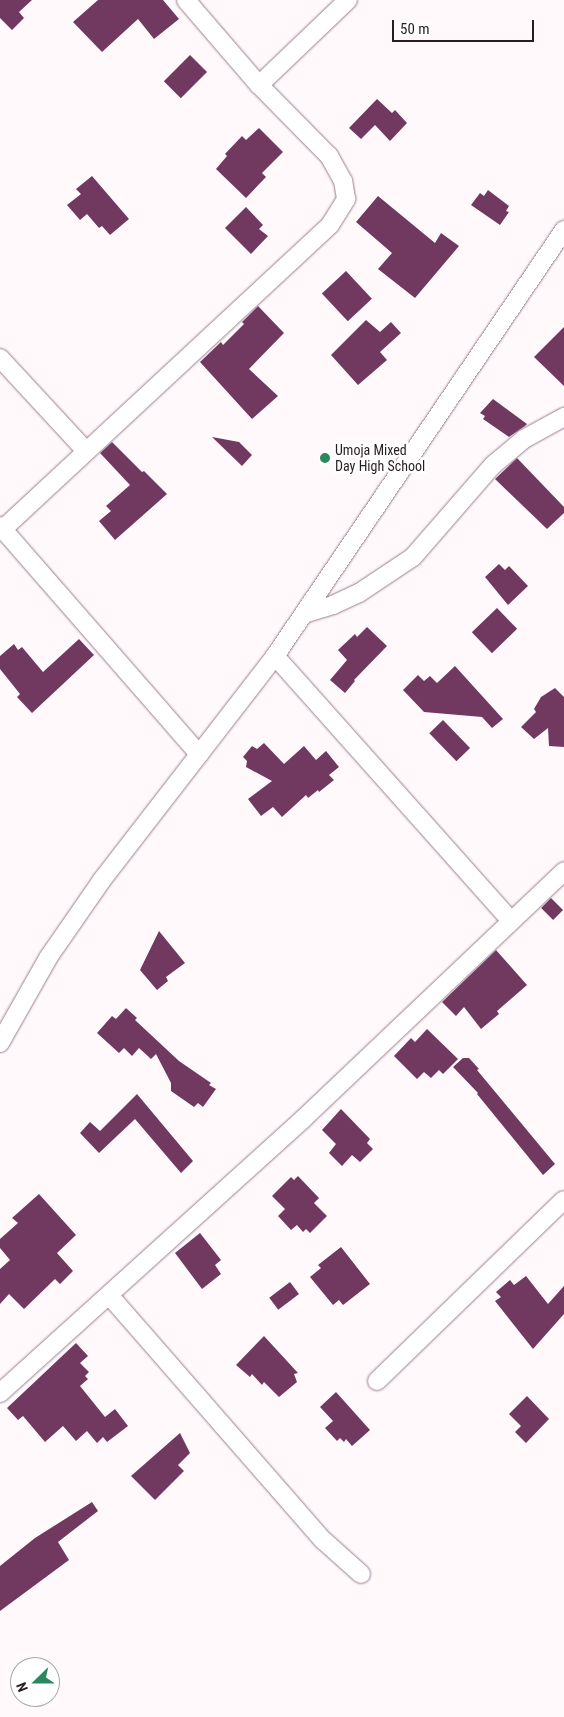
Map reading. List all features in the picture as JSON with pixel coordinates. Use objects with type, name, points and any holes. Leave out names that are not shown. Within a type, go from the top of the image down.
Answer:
[{"type":"street","points":[[186,0],[259,84],[328,156],[343,181],[346,199],[330,225],[1,528],[199,754]]},
{"type":"street","points":[[259,84],[348,0]]},
{"type":"street","points":[[0,1043],[48,958],[102,880],[275,656],[564,230]]},
{"type":"street","points":[[0,358],[86,451]]},
{"type":"street","points":[[304,614],[333,605],[359,593],[414,557],[493,465],[524,440],[564,417]]},
{"type":"street","points":[[275,656],[510,920]]},
{"type":"street","points":[[0,1393],[303,1119],[510,920],[564,871]]},
{"type":"street","points":[[377,1381],[564,1200]]},
{"type":"street","points":[[109,1295],[323,1540],[361,1574]]},
{"type":"building","points":[[0,0],[32,0],[19,12],[24,18],[12,30],[0,18]]},
{"type":"building","points":[[98,0],[163,0],[179,19],[154,39],[138,19],[102,52],[73,22]]},
{"type":"building","points":[[190,55],[207,72],[181,98],[164,81]]},
{"type":"building","points":[[377,99],[392,113],[395,110],[407,123],[390,141],[375,125],[361,139],[349,128]]},
{"type":"building","points":[[259,128],[283,152],[262,173],[266,177],[246,198],[216,169],[227,156],[225,154],[242,136],[246,140]]},
{"type":"building","points":[[92,176],[129,219],[110,235],[102,226],[99,228],[87,214],[80,220],[67,205],[81,194],[76,189]]},
{"type":"building","points":[[488,190],[509,206],[506,211],[509,212],[500,225],[471,205],[480,193],[484,196]]},
{"type":"building","points":[[378,196],[435,243],[441,233],[459,246],[415,298],[378,269],[392,253],[356,222]]},
{"type":"building","points":[[246,207],[263,225],[259,229],[268,236],[251,254],[225,228]]},
{"type":"building","points":[[346,271],[372,299],[348,321],[322,294]]},
{"type":"building","points":[[258,306],[284,333],[249,369],[278,396],[252,419],[200,362],[221,342],[223,345],[244,324],[242,322]]},
{"type":"building","points":[[366,320],[380,332],[391,322],[401,333],[380,352],[387,360],[358,385],[331,355]]},
{"type":"building","points":[[564,327],[564,386],[534,357]]},
{"type":"building","points":[[493,399],[527,424],[509,437],[483,419],[485,416],[480,413]]},
{"type":"building","points":[[212,437],[239,442],[252,455],[242,466]]},
{"type":"building","points":[[112,442],[167,494],[115,540],[99,521],[111,511],[106,506],[130,485],[100,453]]},
{"type":"building","points":[[517,458],[564,507],[564,513],[547,529],[495,479]]},
{"type":"building","points":[[499,564],[505,570],[509,566],[528,586],[508,605],[485,577]]},
{"type":"building","points":[[497,608],[517,629],[492,653],[472,632]]},
{"type":"building","points":[[367,627],[387,646],[354,680],[345,693],[330,680],[347,660],[338,650],[355,634],[357,637]]},
{"type":"building","points":[[79,639],[94,655],[32,713],[17,697],[20,694],[0,669],[0,656],[14,644],[18,650],[22,647],[43,672]]},
{"type":"building","points":[[455,666],[503,719],[492,728],[482,717],[424,712],[403,690],[418,675],[424,681],[430,676],[437,683]]},
{"type":"building","points":[[555,688],[564,697],[564,747],[549,746],[548,728],[534,739],[521,727],[536,712],[534,709],[541,697]]},
{"type":"building","points":[[443,720],[470,748],[456,761],[429,733]]},
{"type":"building","points":[[264,743],[284,764],[304,746],[316,760],[326,751],[339,767],[329,775],[334,780],[308,798],[306,795],[282,817],[273,807],[261,816],[248,799],[272,781],[246,767],[247,761],[243,757],[252,746],[257,749]]},
{"type":"building","points":[[551,898],[563,910],[553,920],[541,908]]},
{"type":"building","points":[[159,931],[185,963],[166,977],[168,981],[157,990],[140,970]]},
{"type":"building","points":[[496,950],[527,985],[497,1011],[499,1014],[481,1029],[464,1007],[456,1016],[442,1002]]},
{"type":"building","points":[[126,1008],[137,1018],[135,1020],[179,1061],[211,1083],[209,1085],[216,1089],[203,1107],[198,1103],[194,1107],[171,1091],[171,1083],[156,1054],[151,1059],[139,1048],[132,1056],[124,1048],[119,1053],[97,1033],[112,1016],[116,1019]]},
{"type":"building","points":[[427,1029],[458,1059],[443,1074],[439,1070],[431,1078],[424,1072],[417,1079],[394,1056],[411,1038],[415,1042]]},
{"type":"building","points":[[463,1058],[469,1058],[479,1069],[477,1070],[555,1164],[543,1175],[478,1093],[453,1067]]},
{"type":"building","points":[[137,1094],[193,1161],[181,1173],[135,1119],[99,1153],[80,1133],[90,1122],[100,1131]]},
{"type":"building","points":[[341,1109],[370,1139],[367,1143],[373,1149],[360,1162],[352,1155],[342,1166],[329,1153],[336,1144],[322,1130]]},
{"type":"building","points":[[298,1176],[319,1198],[314,1203],[327,1216],[310,1233],[306,1229],[303,1232],[297,1225],[291,1230],[278,1216],[285,1209],[272,1196],[291,1177],[294,1180]]},
{"type":"building","points":[[39,1194],[76,1235],[57,1253],[73,1271],[60,1284],[55,1279],[24,1309],[9,1294],[0,1304],[0,1269],[10,1260],[0,1248],[0,1239],[18,1223],[12,1218]]},
{"type":"building","points":[[200,1233],[221,1260],[215,1265],[221,1274],[202,1289],[175,1253]]},
{"type":"building","points":[[341,1247],[370,1284],[343,1305],[339,1300],[333,1305],[310,1277],[321,1268],[318,1265]]},
{"type":"building","points":[[526,1276],[548,1304],[564,1286],[564,1314],[533,1349],[495,1301],[501,1297],[496,1292],[510,1280],[514,1285]]},
{"type":"building","points":[[290,1282],[299,1294],[278,1310],[269,1298]]},
{"type":"building","points":[[264,1336],[298,1373],[294,1374],[297,1382],[279,1397],[264,1382],[262,1385],[252,1374],[250,1377],[236,1365]]},
{"type":"building","points":[[76,1343],[88,1356],[80,1363],[89,1372],[85,1376],[88,1379],[80,1386],[105,1417],[115,1409],[128,1426],[107,1442],[103,1437],[97,1443],[87,1431],[76,1441],[63,1426],[45,1442],[23,1416],[18,1420],[7,1408]]},
{"type":"building","points":[[336,1392],[370,1430],[352,1446],[346,1439],[344,1442],[340,1438],[337,1441],[325,1428],[333,1421],[320,1407]]},
{"type":"building","points":[[527,1396],[549,1419],[526,1443],[515,1432],[521,1426],[509,1414]]},
{"type":"building","points":[[180,1433],[190,1453],[178,1465],[184,1471],[155,1500],[131,1476]]},
{"type":"building","points":[[92,1502],[98,1511],[58,1542],[69,1560],[0,1611],[0,1566],[35,1538]]},
{"type":"place","name":"Umoja Mixed Day High School","points":[[325,458]]}]
